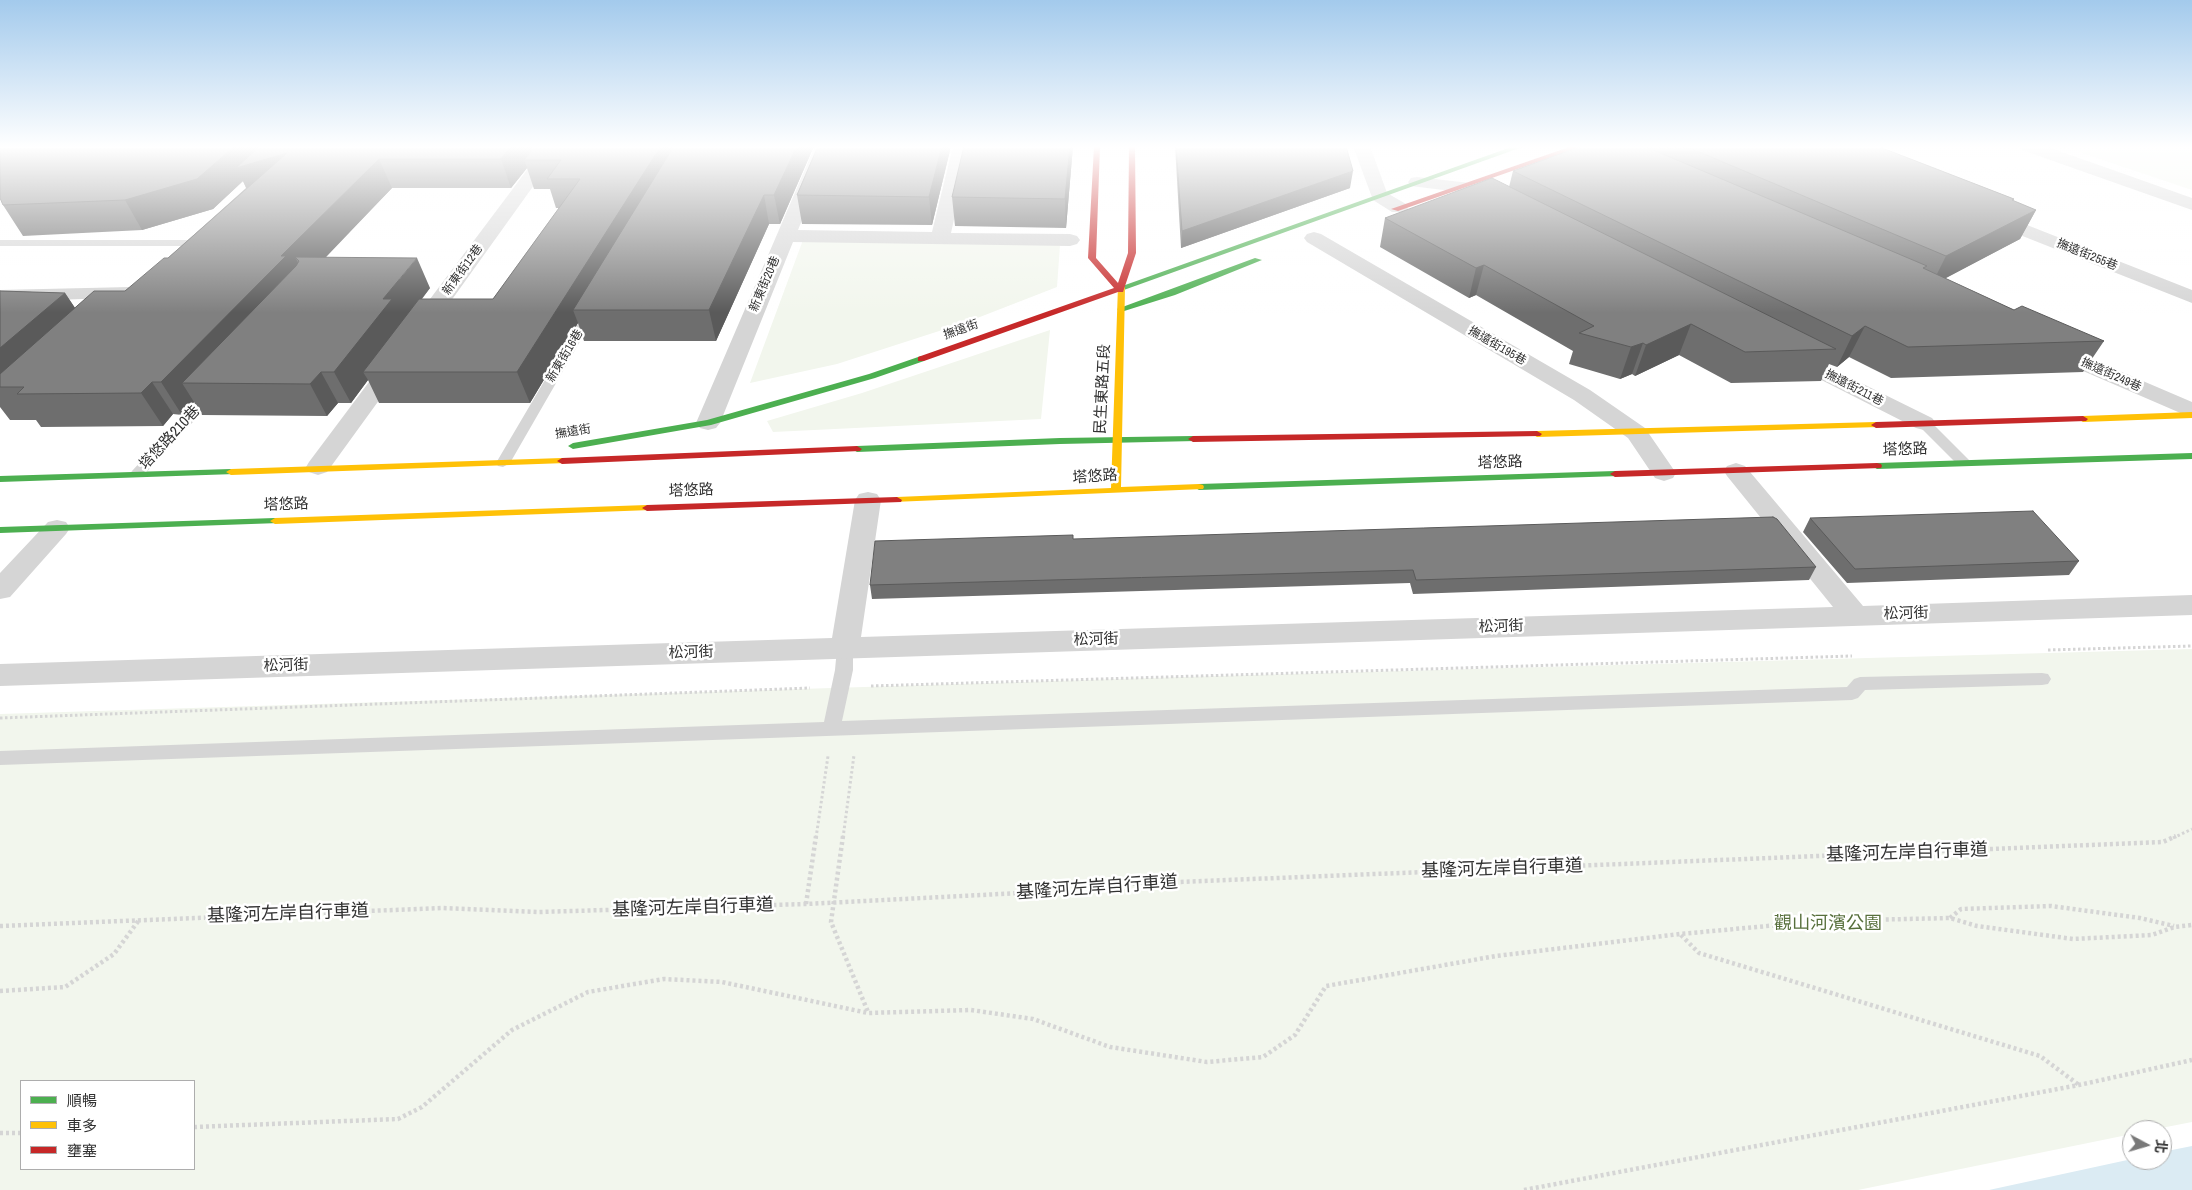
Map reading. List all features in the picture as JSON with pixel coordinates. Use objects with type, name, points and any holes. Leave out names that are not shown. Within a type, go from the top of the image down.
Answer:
[{"type":"main road","points":[[1095,202],[1092,258],[1120,290]]},
{"type":"main road","name":"民生東路五段","points":[[1116,490],[1120,290],[1132,253],[1132,202]]},
{"type":"main road","name":"撫遠街","points":[[565,447],[708,423],[872,376],[1120,290],[1364,202]]},
{"type":"main road","points":[[1380,214],[1420,202]]},
{"type":"main road","points":[[1121,309],[1172,293],[1270,256]]},
{"type":"main road","name":"塔悠路","points":[[0,479],[390,465],[505,458],[1116,439],[1637,433],[2192,413]]},
{"type":"main road","name":"撫遠街","points":[[505,458],[546,450]]},
{"type":"main road","name":"塔悠路","points":[[0,530],[1116,490],[2192,456]]},
{"type":"street","name":"新東街12巷","points":[[318,467],[513,202]]},
{"type":"street","name":"新東街20巷","points":[[708,423],[801,202]]},
{"type":"street","points":[[940,238],[949,202]]},
{"type":"street","points":[[1388,202],[1399,208]]},
{"type":"street","points":[[1490,202],[1498,206]]},
{"type":"street","name":"撫遠街255巷","points":[[1971,209],[2192,296]]},
{"type":"street","points":[[168,261],[195,236]]},
{"type":"street","points":[[786,236],[1070,240]]},
{"type":"street","name":"撫遠街195巷","points":[[1317,238],[1582,395],[1637,433],[1664,473]]},
{"type":"street","points":[[0,296],[141,286],[113,312]]},
{"type":"street","name":"撫遠街249巷","points":[[2039,344],[2192,413]]},
{"type":"street","name":"撫遠街211巷","points":[[1773,346],[1924,423]]},
{"type":"street","points":[[1736,471],[1856,616]]},
{"type":"street","points":[[846,648],[868,500]]},
{"type":"street","points":[[0,590],[56,528]]},
{"type":"street","name":"松河街","points":[[0,675],[2192,605]]},
{"type":"lane","points":[[0,243],[195,236]]},
{"type":"lane","name":"新東街16巷","points":[[505,458],[600,298]]},
{"type":"lane","name":"塔悠路210巷","points":[[137,474],[220,384]]},
{"type":"lane","points":[[1924,423],[1964,464]]},
{"type":"lane","points":[[832,728],[846,648]]},
{"type":"lane","points":[[0,758],[1852,693],[1860,684],[2042,679]]},
{"type":"path","points":[[2042,650],[2192,646]]},
{"type":"path","points":[[0,718],[840,687],[1281,675],[1863,655]]},
{"type":"path","points":[[858,727],[831,922],[868,1013]]},
{"type":"path","points":[[806,904],[832,728]]},
{"type":"path","name":"基隆河左岸自行車道","points":[[0,926],[442,908],[539,912],[806,904],[1020,893],[1090,886],[2163,842],[2192,829]]},
{"type":"path","points":[[1950,918],[1961,908],[2051,906],[2140,918],[2174,927]]},
{"type":"path","points":[[195,1126],[398,1119],[422,1107],[479,1056],[512,1030],[588,992],[664,979],[722,982],[868,1013],[971,1010],[1033,1019],[1110,1047],[1207,1062],[1263,1057],[1295,1035],[1326,986],[1496,956],[1680,934],[1822,921],[1950,918],[1977,926],[2073,939],[2152,935],[2174,927],[2192,924]]},
{"type":"path","points":[[0,991],[65,987],[114,954],[139,920]]},
{"type":"path","points":[[1680,934],[1700,953],[2040,1056],[2079,1085]]},
{"type":"path","points":[[1524,1190],[2079,1085],[2192,1060]]},
{"type":"path","points":[[0,1134],[20,1133]]},
{"type":"green space","points":[[803,240],[1060,245],[1057,287],[967,322],[837,364],[750,383]]},
{"type":"green space","points":[[1050,330],[1041,419],[773,432],[767,421],[862,393]]},
{"type":"green space","name":"觀山河濱公園","points":[[2192,649],[2192,1122],[2172,1126],[2172,1120],[2122,1120],[2122,1136],[1858,1190],[0,1190],[0,714],[1184,677]]},
{"type":"shaded area","points":[[2192,1146],[2192,1190],[1989,1190],[2122,1161],[2122,1170],[2172,1170],[2172,1150]]},
{"type":"building","points":[[2,202],[88,202],[3,205]]},
{"type":"building","points":[[232,202],[336,202],[281,256],[286,256],[161,382],[152,382],[141,393],[17,394],[24,387],[0,387],[0,374],[94,291],[125,291],[164,258],[168,258]]},
{"type":"building","points":[[564,202],[626,202],[517,372],[363,372],[419,299],[493,299]]},
{"type":"building","points":[[640,202],[761,202],[709,310],[573,310]]},
{"type":"building","points":[[1180,202],[1266,202],[1182,231]]},
{"type":"building","points":[[1429,202],[1539,202],[1836,349],[1745,352],[1691,324],[1646,345],[1643,343],[1631,347],[1579,333],[1594,326],[1484,265],[1476,268],[1385,218]]},
{"type":"building","points":[[1576,202],[1775,202],[1927,266],[1923,268],[2014,310],[2022,306],[2104,341],[1908,347],[1865,326],[1852,336]]},
{"type":"building","points":[[1817,202],[2016,202],[2036,210],[1946,256]]},
{"type":"building","points":[[295,257],[417,258],[383,299],[392,299],[334,372],[321,372],[310,384],[182,383],[296,266],[299,261]]},
{"type":"building","points":[[0,291],[65,293],[0,348]]},
{"type":"building","points":[[2033,511],[2079,561],[1855,569],[1810,518]]},
{"type":"building","points":[[1773,517],[1777,519],[1816,567],[1416,580],[1413,570],[870,585],[875,541],[1073,535],[1073,539]]},
{"type":"traffic: fast","points":[[1118,289],[1365,202]]},
{"type":"traffic: fast","points":[[1121,309],[1172,293],[1258,260]]},
{"type":"traffic: fast","points":[[573,446],[708,423],[872,376],[921,359]]},
{"type":"traffic: fast","points":[[857,449],[1060,441],[1193,439]]},
{"type":"traffic: fast","points":[[1877,466],[2192,456]]},
{"type":"traffic: fast","points":[[0,479],[231,472]]},
{"type":"traffic: fast","points":[[1199,487],[1615,474]]},
{"type":"traffic: fast","points":[[0,530],[275,521]]},
{"type":"traffic: slow","points":[[1116,490],[1121,288]]},
{"type":"traffic: slow","points":[[2083,419],[2192,415]]},
{"type":"traffic: slow","points":[[1537,434],[1876,425]]},
{"type":"traffic: slow","points":[[231,472],[562,461]]},
{"type":"traffic: slow","points":[[897,500],[1199,487]]},
{"type":"traffic: slow","points":[[275,521],[647,508]]},
{"type":"traffic: jam","points":[[1095,202],[1092,258],[1120,290]]},
{"type":"traffic: jam","points":[[1121,288],[1132,253],[1132,202]]},
{"type":"traffic: jam","points":[[1395,209],[1417,202]]},
{"type":"traffic: jam","points":[[921,359],[1118,289]]},
{"type":"traffic: jam","points":[[1876,425],[2083,419]]},
{"type":"traffic: jam","points":[[1193,439],[1537,434]]},
{"type":"traffic: jam","points":[[562,461],[857,449]]},
{"type":"traffic: jam","points":[[1615,474],[1877,466]]},
{"type":"traffic: jam","points":[[647,508],[897,500]]}]
